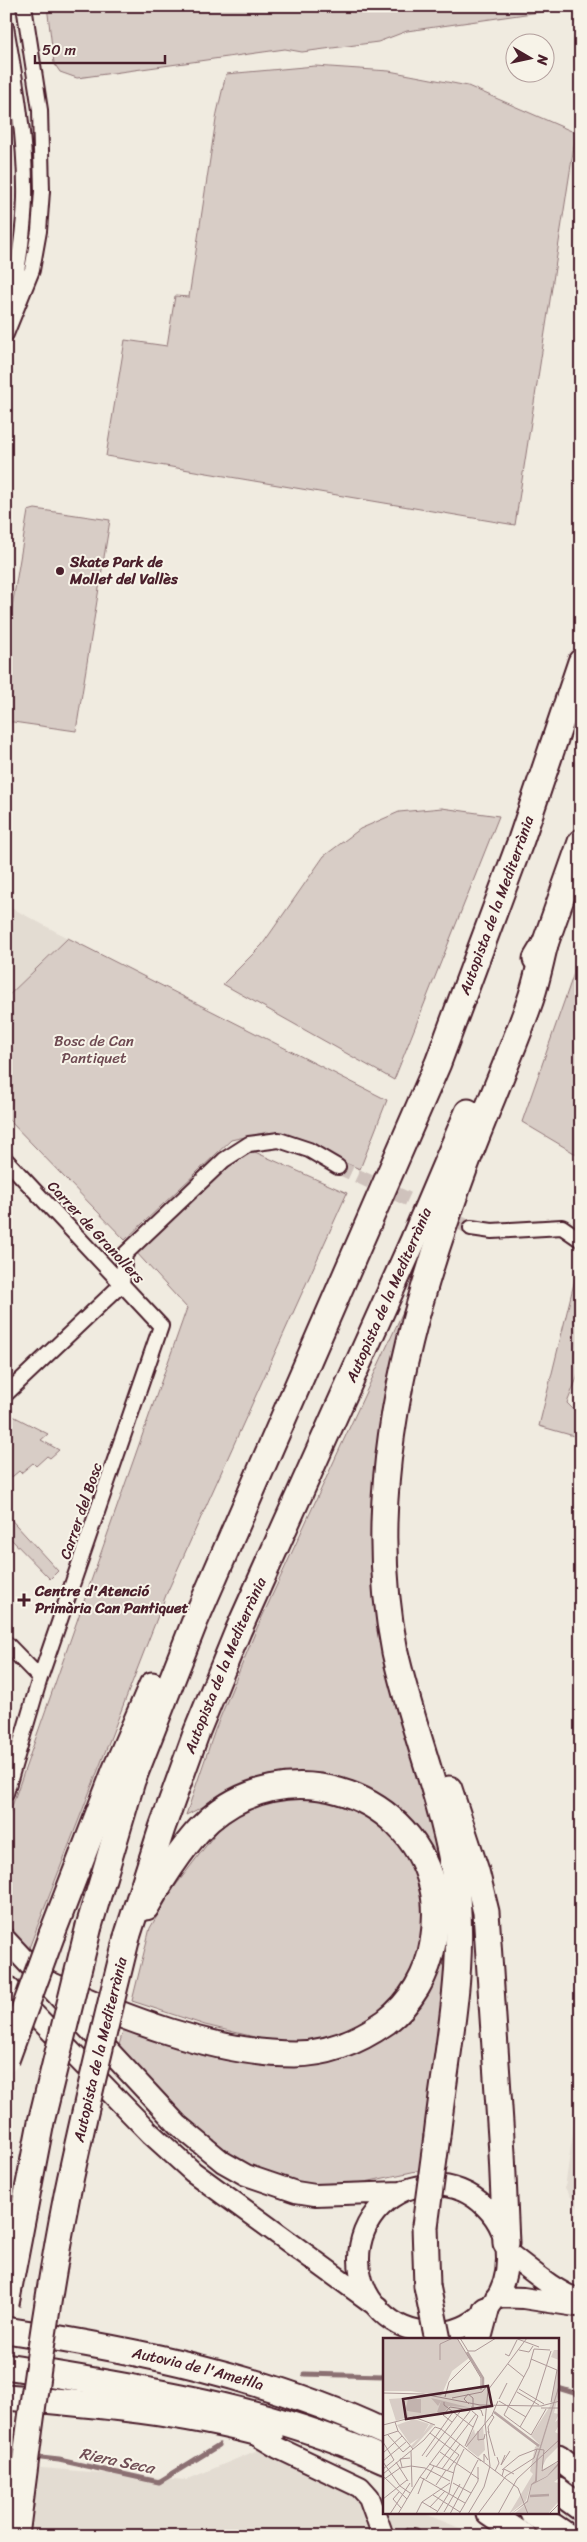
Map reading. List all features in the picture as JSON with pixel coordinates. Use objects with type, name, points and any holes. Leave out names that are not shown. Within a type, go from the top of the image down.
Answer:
[{"type":"highway","name":"Autopista de la Mediterrània","points":[[6,2304],[41,2122],[89,1926],[132,1781],[207,1594],[438,1062],[521,840],[581,662]]},
{"type":"highway","name":"Autopista de la Mediterrània","points":[[16,2536],[41,2349],[67,2196],[97,2054],[127,1937],[162,1828],[197,1731],[238,1631],[414,1242],[457,1162],[487,1087],[518,991],[544,944],[581,842]]},
{"type":"highway","points":[[437,2338],[431,2313],[425,2262],[427,2202],[457,1991],[460,1946],[458,1909],[453,1866],[444,1829],[395,1650],[385,1566],[384,1526],[386,1465],[401,1377],[457,1162]]},
{"type":"highway","points":[[6,2060],[115,1771],[276,1398],[353,1232],[386,1184]]},
{"type":"highway","points":[[407,1697],[437,1757],[469,1846],[486,1912],[502,2154],[506,2247]]},
{"type":"highway","points":[[50,1986],[130,2018],[224,2046],[273,2053],[316,2052],[357,2039],[374,2030],[402,2007],[414,1991],[431,1956],[436,1909],[432,1885],[424,1862],[412,1843],[393,1822],[367,1801],[351,1793],[328,1787],[290,1785],[249,1795],[231,1804],[208,1821],[159,1885],[127,1937]]},
{"type":"highway","points":[[479,2338],[491,2304]]},
{"type":"highway","name":"Autovia de l'Ametlla","points":[[6,2330],[74,2341],[185,2363],[278,2389],[383,2432]]},
{"type":"highway","name":"Autovia de l'Ametlla","points":[[6,2366],[179,2396],[235,2409],[327,2437],[383,2460]]},
{"type":"highway","points":[[6,2398],[68,2402],[151,2413],[249,2430],[324,2452],[383,2474]]},
{"type":"highway","points":[[560,2459],[581,2476]]},
{"type":"highway","points":[[560,2492],[581,2508]]},
{"type":"highway","points":[[490,2514],[523,2536]]},
{"type":"highway","points":[[534,2514],[567,2536]]},
{"type":"street","points":[[6,333],[32,270],[39,231],[42,191],[40,110],[24,6]]},
{"type":"street","points":[[6,27],[15,74],[24,151],[25,199],[18,263],[6,333]]},
{"type":"street","points":[[15,74],[23,95],[29,104],[40,110]]},
{"type":"street","points":[[6,1394],[122,1284],[125,1254],[224,1160],[249,1144],[278,1140],[309,1150],[338,1167]]},
{"type":"street","name":"Carrer de Granollers","points":[[6,1160],[161,1326]]},
{"type":"street","points":[[471,1228],[492,1231],[562,1227],[581,1240]]},
{"type":"street","name":"Carrer del Bosc","points":[[6,1793],[40,1678],[161,1326]]},
{"type":"street","points":[[6,1643],[40,1678]]},
{"type":"street","points":[[6,1940],[172,2119],[223,2162],[246,2175],[296,2192],[315,2196],[401,2192],[427,2185],[440,2185],[466,2192],[487,2208],[502,2230],[506,2247],[505,2275],[491,2304]]},
{"type":"street","points":[[6,1985],[150,2133],[193,2172],[378,2307],[394,2321],[426,2332],[458,2328],[491,2304],[523,2298],[581,2306]]},
{"type":"street","points":[[378,2307],[364,2284],[361,2271],[361,2244],[365,2231],[375,2214],[390,2199],[401,2192]]},
{"type":"street","points":[[506,2247],[540,2280],[564,2295],[581,2301]]},
{"type":"street","points":[[249,2430],[278,2448],[360,2487],[369,2498],[384,2536]]},
{"type":"shaded area","points":[[6,905],[68,938],[6,998]]},
{"type":"shaded area","points":[[581,2077],[581,2212],[565,2188]]},
{"type":"shaded area","points":[[260,2449],[383,2498],[383,2514],[425,2514],[479,2536],[6,2536],[6,2465],[186,2480]]},
{"type":"green space","points":[[47,6],[581,6],[407,31],[378,42],[302,52],[285,49],[77,78],[60,72],[54,63]]},
{"type":"green space","points":[[315,66],[389,71],[468,86],[576,133],[515,525],[106,456],[125,340],[167,346],[175,296],[189,297],[217,113],[226,74]]},
{"type":"green space","name":"Skate Park de Mollet del Vallès","points":[[35,509],[110,520],[76,731],[6,721],[6,643],[28,511]]},
{"type":"green space","points":[[442,808],[499,816],[394,1080],[223,984],[262,945],[324,856],[360,829],[399,812]]},
{"type":"green space","name":"Bosc de Can Pantiquet","points":[[68,938],[387,1100],[360,1169],[268,1132],[231,1140],[125,1240],[6,1117],[6,998]]},
{"type":"green space","points":[[581,953],[581,1157],[522,1122]]},
{"type":"green space","points":[[255,1152],[347,1193],[166,1595],[29,1948],[13,1931],[7,1913],[5,1888],[6,1823],[187,1308],[136,1252],[239,1157]]},
{"type":"green space","points":[[577,1271],[581,1272],[581,1368],[567,1403],[581,1417],[581,1438],[539,1426]]},
{"type":"green space","points":[[418,1279],[375,1531],[447,1874],[447,2008],[421,2170],[342,2187],[294,2184],[242,2164],[196,2133],[117,2052],[125,2024],[275,2064],[398,2026],[444,1912],[446,1902],[441,1876],[431,1851],[414,1828],[394,1809],[371,1793],[345,1781],[319,1775],[292,1774],[278,1776],[251,1784],[186,1815],[215,1730],[257,1628]]},
{"type":"green space","points":[[13,1416],[48,1434],[41,1440],[59,1450],[50,1458],[47,1456],[36,1466],[33,1463],[21,1473],[19,1471],[7,1481],[6,1422]]},
{"type":"green space","points":[[6,1514],[58,1571],[50,1579],[6,1534]]},
{"type":"green space","points":[[320,1796],[364,1810],[400,1843],[422,1885],[426,1925],[420,1952],[398,1994],[364,2025],[314,2041],[271,2041],[205,2025],[132,2001],[150,1928],[173,1889],[218,1830],[243,1812],[277,1798]]},
{"type":"waterway","name":"Riera Seca","points":[[304,2374],[383,2376]]},
{"type":"waterway","name":"Riera Seca","points":[[560,2389],[581,2395]]},
{"type":"waterway","name":"Riera Seca","points":[[32,2457],[59,2460],[159,2482],[219,2445]]},
{"type":"waterway","points":[[6,2455],[18,2456]]},
{"type":"tunnel","points":[[338,1167],[471,1228]]},
{"type":"place","name":"Skate Park de Mollet del Vallès","points":[[60,571]]},
{"type":"place","name":"Centre d'Atenció Primària Can Pantiquet","points":[[24,1600]]}]
